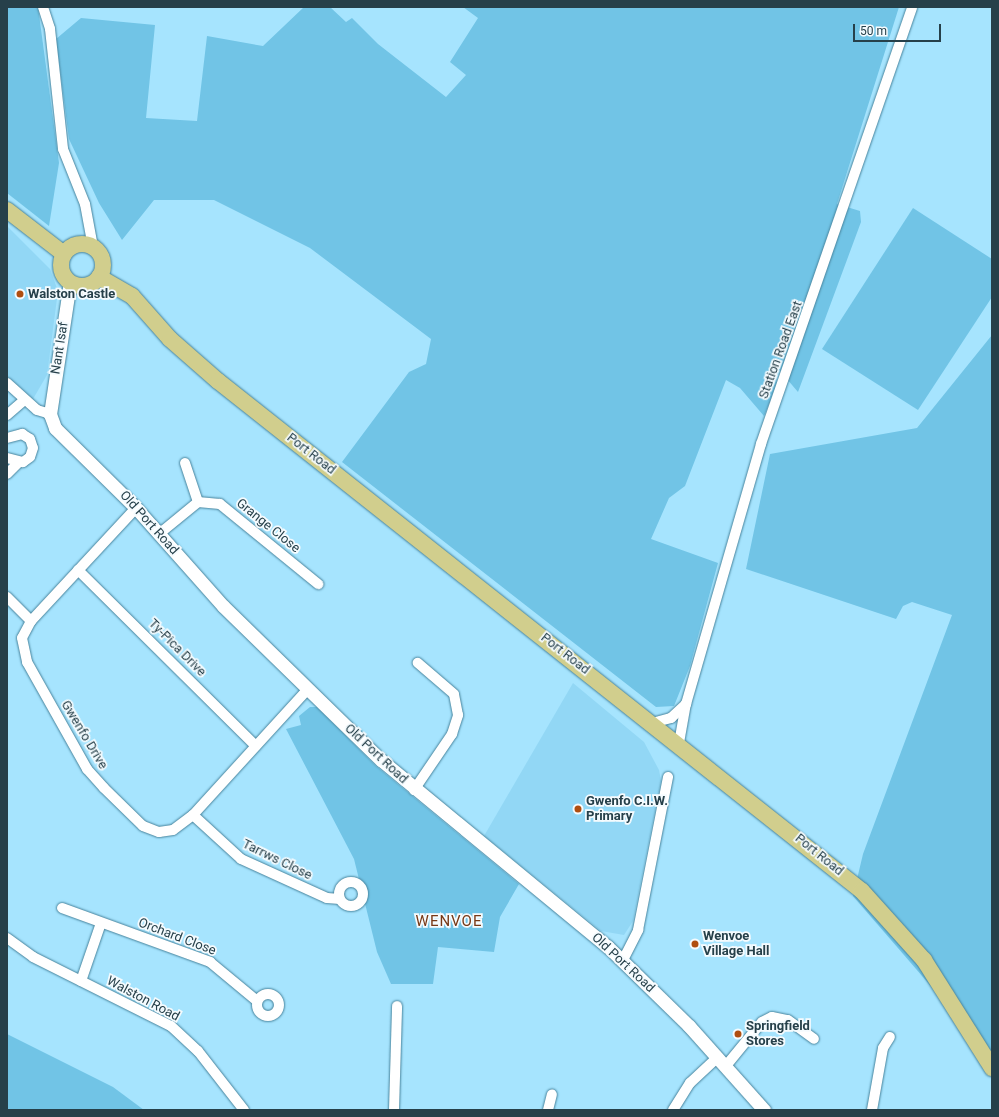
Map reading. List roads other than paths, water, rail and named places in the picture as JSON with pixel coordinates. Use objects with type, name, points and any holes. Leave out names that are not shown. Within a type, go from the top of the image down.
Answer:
[{"type":"main road","points":[[7,210],[64,254]]},
{"type":"main road","points":[[76,245],[93,247],[102,258],[100,277],[88,285],[70,282],[62,270],[64,254],[76,245]]},
{"type":"main road","name":"Port Road","points":[[100,277],[132,296],[170,339],[208,373],[679,744],[879,907],[935,976],[992,1068]]},
{"type":"street","points":[[43,7],[50,29],[63,149],[85,204],[93,247]]},
{"type":"street","name":"Station Road East","points":[[679,744],[686,704],[761,444],[912,7]]},
{"type":"street","name":"Nant Isaf","points":[[50,414],[70,282]]},
{"type":"street","points":[[7,383],[24,400],[37,410],[50,414]]},
{"type":"street","points":[[7,415],[24,400]]},
{"type":"street","name":"Old Port Road","points":[[50,414],[55,428],[136,508],[223,606],[308,689],[414,790],[623,960],[721,1062],[764,1110]]},
{"type":"street","points":[[7,438],[22,434],[32,443],[30,457],[18,463],[7,474]]},
{"type":"street","points":[[7,458],[18,463]]},
{"type":"street","points":[[159,534],[198,502],[184,463]]},
{"type":"street","name":"Grange Close","points":[[198,502],[215,503],[227,508],[318,584]]},
{"type":"street","name":"Gwenfo Drive","points":[[136,508],[30,621],[22,638],[24,655],[90,773],[137,822],[150,830],[174,830],[193,814],[308,689]]},
{"type":"street","name":"Ty-Pica Drive","points":[[78,570],[256,746]]},
{"type":"street","points":[[7,597],[30,621]]},
{"type":"street","points":[[414,790],[452,734],[458,715],[454,694],[418,663]]},
{"type":"street","points":[[652,723],[671,718],[686,704]]},
{"type":"street","points":[[623,960],[638,930],[668,777]]},
{"type":"street","name":"Tarrws Close","points":[[193,814],[241,859],[327,898],[340,899]]},
{"type":"street","name":"Orchard Close","points":[[62,908],[210,962],[257,1001]]},
{"type":"street","points":[[81,981],[100,923]]},
{"type":"street","name":"Walston Road","points":[[7,938],[33,957],[171,1026],[198,1051],[244,1110]]},
{"type":"street","points":[[394,1110],[397,1006]]},
{"type":"street","points":[[673,1110],[690,1083],[721,1062],[762,1022],[772,1017],[788,1020],[814,1040]]},
{"type":"street","points":[[872,1110],[883,1048],[890,1037]]},
{"type":"street","points":[[548,1110],[552,1094]]},
{"type":"place","name":"Walston Castle","points":[[20,294]]},
{"type":"place","name":"Gwenfo C.I.W. Primary","points":[[578,809]]},
{"type":"place","name":"Wenvoe Village Hall","points":[[695,944]]},
{"type":"place","name":"Springfield Stores","points":[[738,1034]]},
{"type":"district","name":"WENVOE","points":[[449,922]]}]
